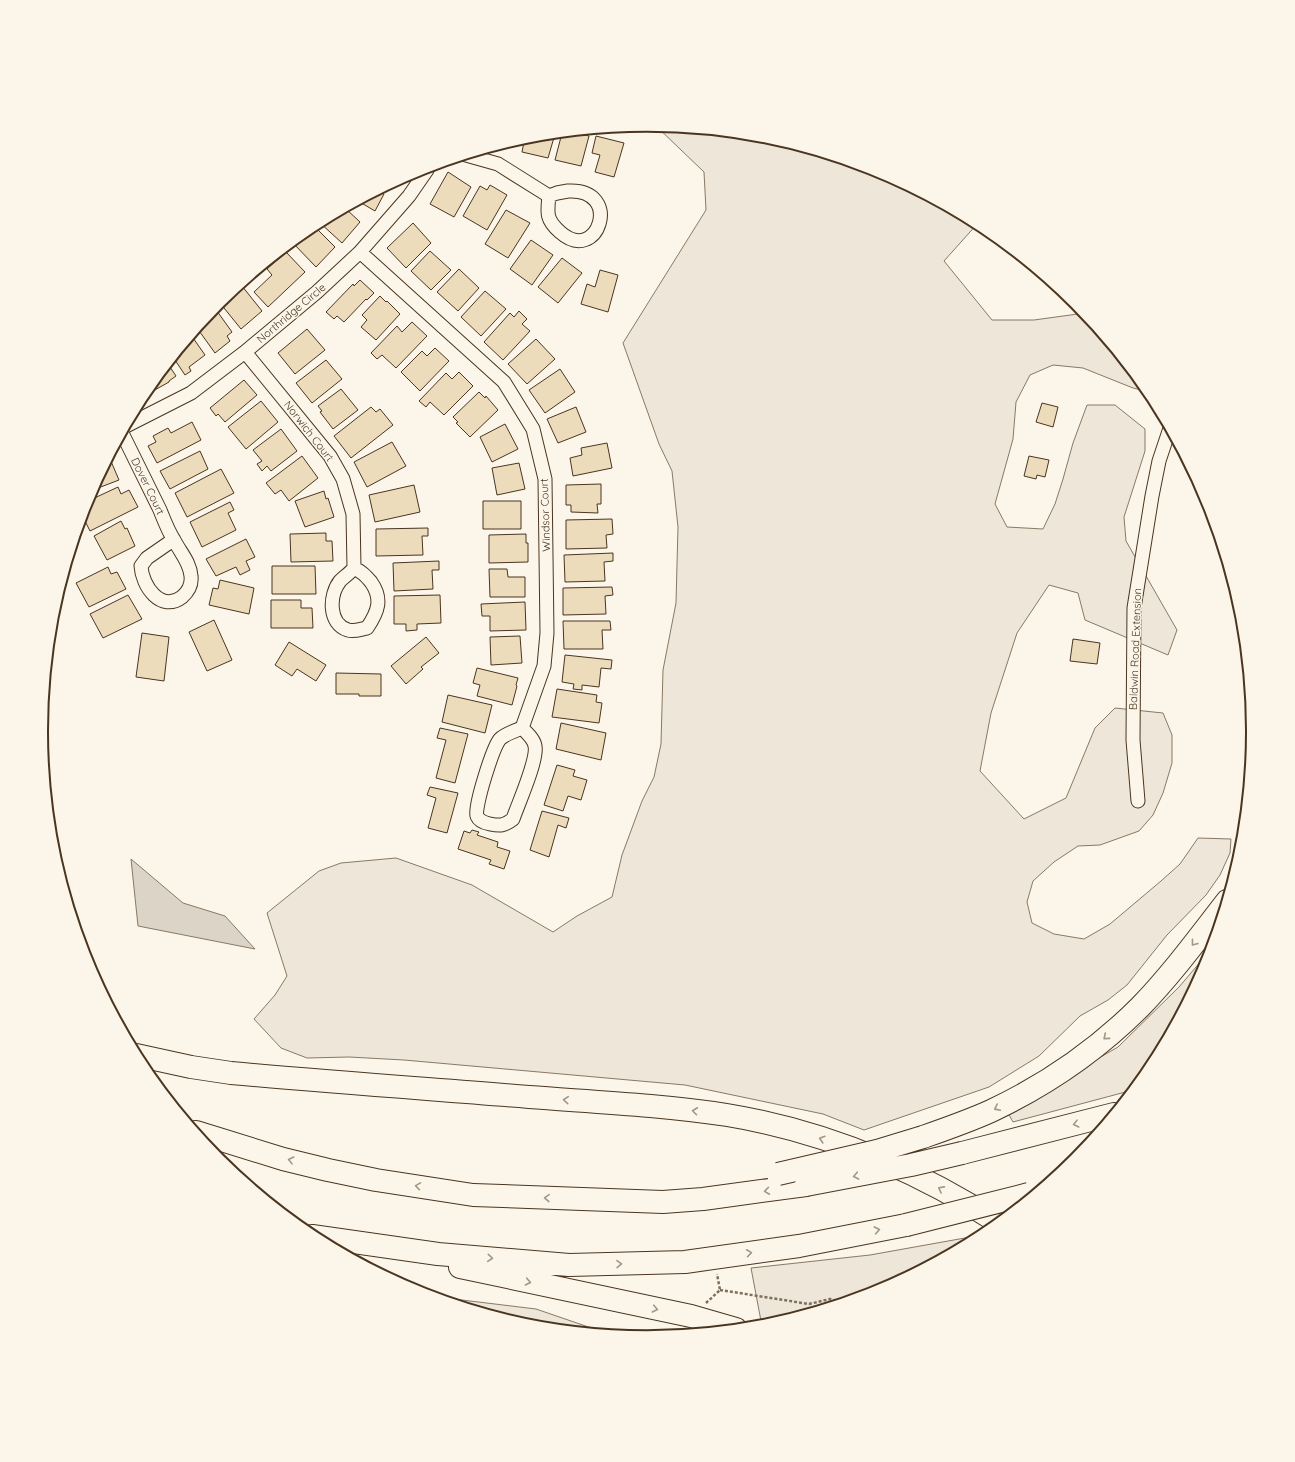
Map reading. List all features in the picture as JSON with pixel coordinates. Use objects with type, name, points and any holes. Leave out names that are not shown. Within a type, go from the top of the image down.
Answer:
[{"type":"highway","points":[[586,1199],[712,1186],[778,1174],[876,1151],[923,1138],[991,1111],[1045,1082],[1118,1028],[1161,984],[1219,911]]},
{"type":"highway","points":[[144,1057],[191,1067],[231,1073],[657,1107],[728,1116],[794,1130],[856,1150],[948,1192],[994,1220]]},
{"type":"highway","points":[[205,1135],[283,1159],[376,1180],[473,1195],[664,1202],[717,1198],[806,1185],[910,1165],[1106,1116]]},
{"type":"highway","points":[[329,1238],[438,1254],[569,1265],[685,1262],[799,1246],[906,1225],[1027,1195]]},
{"type":"highway","points":[[332,1240],[691,1316],[723,1325]]},
{"type":"street","points":[[474,157],[498,164],[549,196]]},
{"type":"street","name":"Northridge Circle","points":[[134,422],[191,393],[245,352],[317,292],[360,252],[409,196],[424,175]]},
{"type":"street","points":[[579,191],[592,197],[598,206],[602,220],[596,232],[586,240],[574,240],[562,234],[552,225],[547,213],[549,196],[557,193],[579,191]]},
{"type":"street","name":"Windsor Court","points":[[360,252],[504,382],[533,429],[545,480],[547,633],[544,666],[522,728]]},
{"type":"street","name":"Norwich Court","points":[[245,352],[330,456],[343,479],[353,514],[354,568]]},
{"type":"street","name":"Baldwin Road Extension","points":[[1138,801],[1132,740],[1134,608],[1152,496],[1159,461],[1168,433]]},
{"type":"street","name":"Dover Court","points":[[124,438],[173,540],[188,565],[191,575],[191,584],[188,592],[181,598],[172,601],[164,600],[155,596],[148,590],[141,574],[140,566],[147,558],[173,540]]},
{"type":"street","points":[[354,568],[364,573],[375,588],[378,596],[378,607],[367,628],[348,630],[338,625],[333,616],[332,605],[335,592],[340,582],[354,568]]},
{"type":"street","points":[[522,728],[530,735],[535,747],[533,763],[513,819],[506,825],[499,826],[486,823],[477,815],[481,790],[488,767],[500,740],[509,733],[522,728]]},
{"type":"path","points":[[714,1258],[720,1290]]},
{"type":"path","points":[[691,1316],[720,1290]]},
{"type":"path","points":[[720,1290],[809,1304],[830,1299],[835,1301]]},
{"type":"shaded area","points":[[663,132],[726,137],[764,143],[803,152],[840,163],[913,193],[973,228],[944,261],[992,320],[1034,320],[1078,314],[1123,366],[1140,390],[1083,368],[1053,365],[1030,375],[1016,402],[1013,439],[995,504],[1007,527],[1043,529],[1055,504],[1073,443],[1087,405],[1115,405],[1145,429],[1145,451],[1124,517],[1126,541],[1177,630],[1168,655],[1085,620],[1078,593],[1049,585],[1017,633],[991,713],[980,771],[1024,819],[1066,798],[1095,728],[1115,708],[1163,713],[1172,735],[1172,763],[1163,793],[1153,815],[1139,831],[1100,845],[1078,846],[1054,862],[1033,881],[1027,902],[1032,923],[1054,934],[1084,939],[1110,924],[1161,881],[1180,864],[1198,838],[1231,839],[1230,853],[1220,875],[1206,895],[1167,935],[1127,985],[1108,1000],[1080,1016],[1039,1056],[989,1087],[864,1130],[823,1114],[685,1085],[404,1060],[349,1057],[307,1058],[281,1048],[254,1019],[275,995],[287,976],[267,913],[319,871],[341,863],[396,858],[472,885],[553,932],[577,916],[612,897],[622,855],[642,801],[654,777],[661,744],[663,670],[676,603],[678,527],[672,471],[659,444],[623,343],[706,210],[704,172]]},
{"type":"shaded area","points":[[131,859],[183,903],[225,916],[255,949],[138,926]]},
{"type":"shaded area","points":[[1200,962],[1167,1031],[1126,1092],[1013,1122],[1007,1111],[1118,1047],[1179,987]]},
{"type":"shaded area","points":[[967,1238],[913,1269],[877,1285],[840,1299],[803,1310],[761,1320],[751,1268],[870,1255]]},
{"type":"shaded area","points":[[456,1299],[536,1309],[588,1327],[531,1319],[492,1310]]},
{"type":"building","points":[[589,136],[581,166],[555,160],[561,138]]},
{"type":"building","points":[[596,136],[624,143],[614,177],[595,172],[600,155],[592,153]]},
{"type":"building","points":[[553,139],[548,158],[522,152],[523,145]]},
{"type":"building","points":[[448,172],[471,187],[454,217],[430,204]]},
{"type":"building","points":[[490,185],[507,195],[487,230],[463,216],[480,186],[487,190]]},
{"type":"building","points":[[382,193],[384,194],[375,211],[363,204]]},
{"type":"building","points":[[506,210],[530,223],[508,258],[485,244]]},
{"type":"building","points":[[349,212],[360,222],[342,243],[324,227]]},
{"type":"building","points":[[413,223],[431,243],[406,268],[387,248]]},
{"type":"building","points":[[318,230],[335,247],[316,267],[296,246]]},
{"type":"building","points":[[531,240],[553,255],[532,285],[510,269]]},
{"type":"building","points":[[430,251],[451,270],[431,290],[411,271]]},
{"type":"building","points":[[286,253],[305,272],[268,307],[254,292],[272,275],[267,269]]},
{"type":"building","points":[[562,258],[582,273],[558,303],[538,287]]},
{"type":"building","points":[[459,269],[479,288],[458,311],[437,292]]},
{"type":"building","points":[[600,270],[618,275],[608,312],[581,304],[587,284],[595,287]]},
{"type":"building","points":[[360,280],[374,293],[367,300],[366,299],[344,322],[337,316],[334,319],[326,312],[353,284],[354,286]]},
{"type":"building","points":[[244,288],[262,311],[241,329],[224,307]]},
{"type":"building","points":[[485,291],[506,309],[481,336],[461,317]]},
{"type":"building","points":[[380,296],[400,314],[376,340],[361,327],[367,320],[362,315]]},
{"type":"building","points":[[519,311],[527,319],[522,324],[530,331],[503,360],[484,342],[510,313],[514,317]]},
{"type":"building","points":[[218,313],[232,332],[227,336],[230,341],[215,353],[200,333]]},
{"type":"building","points":[[412,322],[427,336],[396,368],[382,355],[377,359],[371,353],[397,326],[402,332]]},
{"type":"building","points":[[307,329],[325,350],[295,374],[278,353]]},
{"type":"building","points":[[194,339],[205,355],[189,367],[191,371],[185,375],[176,361]]},
{"type":"building","points":[[536,339],[555,359],[527,384],[508,364]]},
{"type":"building","points":[[435,348],[449,361],[420,391],[401,372],[422,351],[427,356]]},
{"type":"building","points":[[326,360],[342,379],[312,403],[296,383]]},
{"type":"building","points":[[171,368],[176,376],[155,390]]},
{"type":"building","points":[[560,369],[575,392],[545,413],[529,390]]},
{"type":"building","points":[[459,372],[473,386],[444,415],[430,402],[426,407],[419,401],[446,373],[452,379]]},
{"type":"building","points":[[244,380],[257,395],[225,422],[218,414],[216,416],[210,408]]},
{"type":"building","points":[[341,389],[358,410],[333,429],[320,412],[322,411],[318,406]]},
{"type":"building","points":[[479,392],[485,398],[486,396],[498,410],[470,437],[456,423],[458,422],[453,417]]},
{"type":"building","points":[[261,401],[278,422],[246,449],[228,427]]},
{"type":"building","points":[[1042,403],[1058,407],[1053,427],[1036,422]]},
{"type":"building","points":[[371,407],[376,412],[380,409],[393,425],[351,458],[334,436]]},
{"type":"building","points":[[576,407],[586,432],[558,443],[547,419]]},
{"type":"building","points":[[192,422],[201,440],[157,463],[148,446],[156,442],[153,436],[168,428],[171,433]]},
{"type":"building","points":[[505,424],[518,449],[492,462],[480,437]]},
{"type":"building","points":[[281,429],[297,451],[271,471],[267,466],[262,471],[257,464],[262,461],[253,450]]},
{"type":"building","points":[[392,442],[406,466],[367,487],[354,462]]},
{"type":"building","points":[[607,443],[612,468],[573,476],[570,458],[582,455],[581,448]]},
{"type":"building","points":[[200,451],[208,469],[170,489],[160,471]]},
{"type":"building","points":[[302,456],[318,478],[289,501],[281,490],[275,494],[266,483]]},
{"type":"building","points":[[1029,456],[1049,460],[1045,477],[1037,475],[1036,479],[1024,476]]},
{"type":"building","points":[[112,463],[119,480],[101,487]]},
{"type":"building","points":[[519,463],[525,489],[497,495],[492,468]]},
{"type":"building","points":[[221,469],[234,493],[187,517],[175,493]]},
{"type":"building","points":[[601,484],[601,504],[597,504],[598,513],[571,512],[571,505],[566,505],[566,485]]},
{"type":"building","points":[[414,485],[420,512],[375,522],[369,495]]},
{"type":"building","points":[[118,487],[121,494],[129,490],[138,507],[90,531],[86,523],[96,497]]},
{"type":"building","points":[[324,491],[326,499],[328,498],[334,517],[305,527],[295,501]]},
{"type":"building","points":[[483,501],[521,501],[521,529],[483,529]]},
{"type":"building","points":[[230,502],[234,510],[228,513],[236,530],[202,547],[190,522]]},
{"type":"building","points":[[612,519],[613,534],[606,535],[607,548],[566,549],[566,520]]},
{"type":"building","points":[[121,521],[125,529],[127,528],[135,546],[107,560],[94,536]]},
{"type":"building","points":[[428,528],[428,536],[422,536],[423,555],[376,556],[376,529]]},
{"type":"building","points":[[326,533],[326,541],[332,541],[333,561],[291,562],[290,534]]},
{"type":"building","points":[[526,534],[526,543],[528,543],[528,562],[489,563],[489,535]]},
{"type":"building","points":[[246,539],[255,557],[246,561],[250,570],[240,575],[236,567],[216,576],[206,559]]},
{"type":"building","points":[[613,553],[613,561],[604,562],[605,581],[565,582],[564,555]]},
{"type":"building","points":[[439,561],[439,570],[432,570],[433,589],[394,591],[393,563]]},
{"type":"building","points":[[272,566],[315,566],[316,594],[272,594]]},
{"type":"building","points":[[108,567],[111,574],[117,572],[126,589],[89,607],[76,583]]},
{"type":"building","points":[[489,569],[507,569],[508,577],[525,577],[525,597],[490,597]]},
{"type":"building","points":[[220,580],[254,588],[249,614],[209,605],[213,588],[218,589]]},
{"type":"building","points":[[612,587],[613,595],[605,596],[606,614],[563,615],[563,588]]},
{"type":"building","points":[[128,595],[142,619],[103,638],[90,614]]},
{"type":"building","points":[[440,595],[441,623],[417,624],[417,630],[406,631],[406,624],[394,624],[394,596]]},
{"type":"building","points":[[271,600],[301,600],[301,608],[312,608],[313,628],[271,628]]},
{"type":"building","points":[[525,602],[526,630],[490,631],[490,616],[482,616],[481,604]]},
{"type":"building","points":[[214,620],[232,660],[207,671],[189,632]]},
{"type":"building","points":[[563,621],[610,621],[611,630],[602,630],[603,649],[564,649]]},
{"type":"building","points":[[142,633],[169,637],[164,681],[136,677]]},
{"type":"building","points":[[520,636],[522,663],[491,665],[490,637]]},
{"type":"building","points":[[426,637],[439,653],[421,667],[423,669],[406,684],[391,666]]},
{"type":"building","points":[[1073,639],[1100,643],[1097,664],[1070,661]]},
{"type":"building","points":[[289,642],[326,665],[316,681],[297,669],[292,676],[275,665]]},
{"type":"building","points":[[565,655],[612,660],[611,669],[601,668],[599,687],[582,685],[582,690],[573,689],[574,684],[562,682]]},
{"type":"building","points":[[477,668],[518,678],[512,705],[477,696],[480,685],[473,683]]},
{"type":"building","points":[[336,673],[381,674],[381,696],[336,694]]},
{"type":"building","points":[[557,689],[597,695],[596,702],[602,703],[599,723],[552,717]]},
{"type":"building","points":[[448,695],[492,705],[485,733],[442,722]]},
{"type":"building","points":[[561,723],[606,733],[601,760],[556,749]]},
{"type":"building","points":[[440,728],[468,734],[455,783],[436,778],[446,740],[437,738]]},
{"type":"building","points":[[557,765],[575,770],[573,776],[587,780],[581,800],[568,796],[563,811],[544,805]]},
{"type":"building","points":[[430,787],[458,793],[447,833],[428,828],[436,798],[427,795]]},
{"type":"building","points":[[542,811],[569,818],[566,828],[558,825],[549,857],[530,850]]},
{"type":"building","points":[[472,830],[479,832],[477,835],[498,842],[497,847],[510,851],[504,869],[489,864],[491,860],[458,849],[464,831],[470,833]]}]
